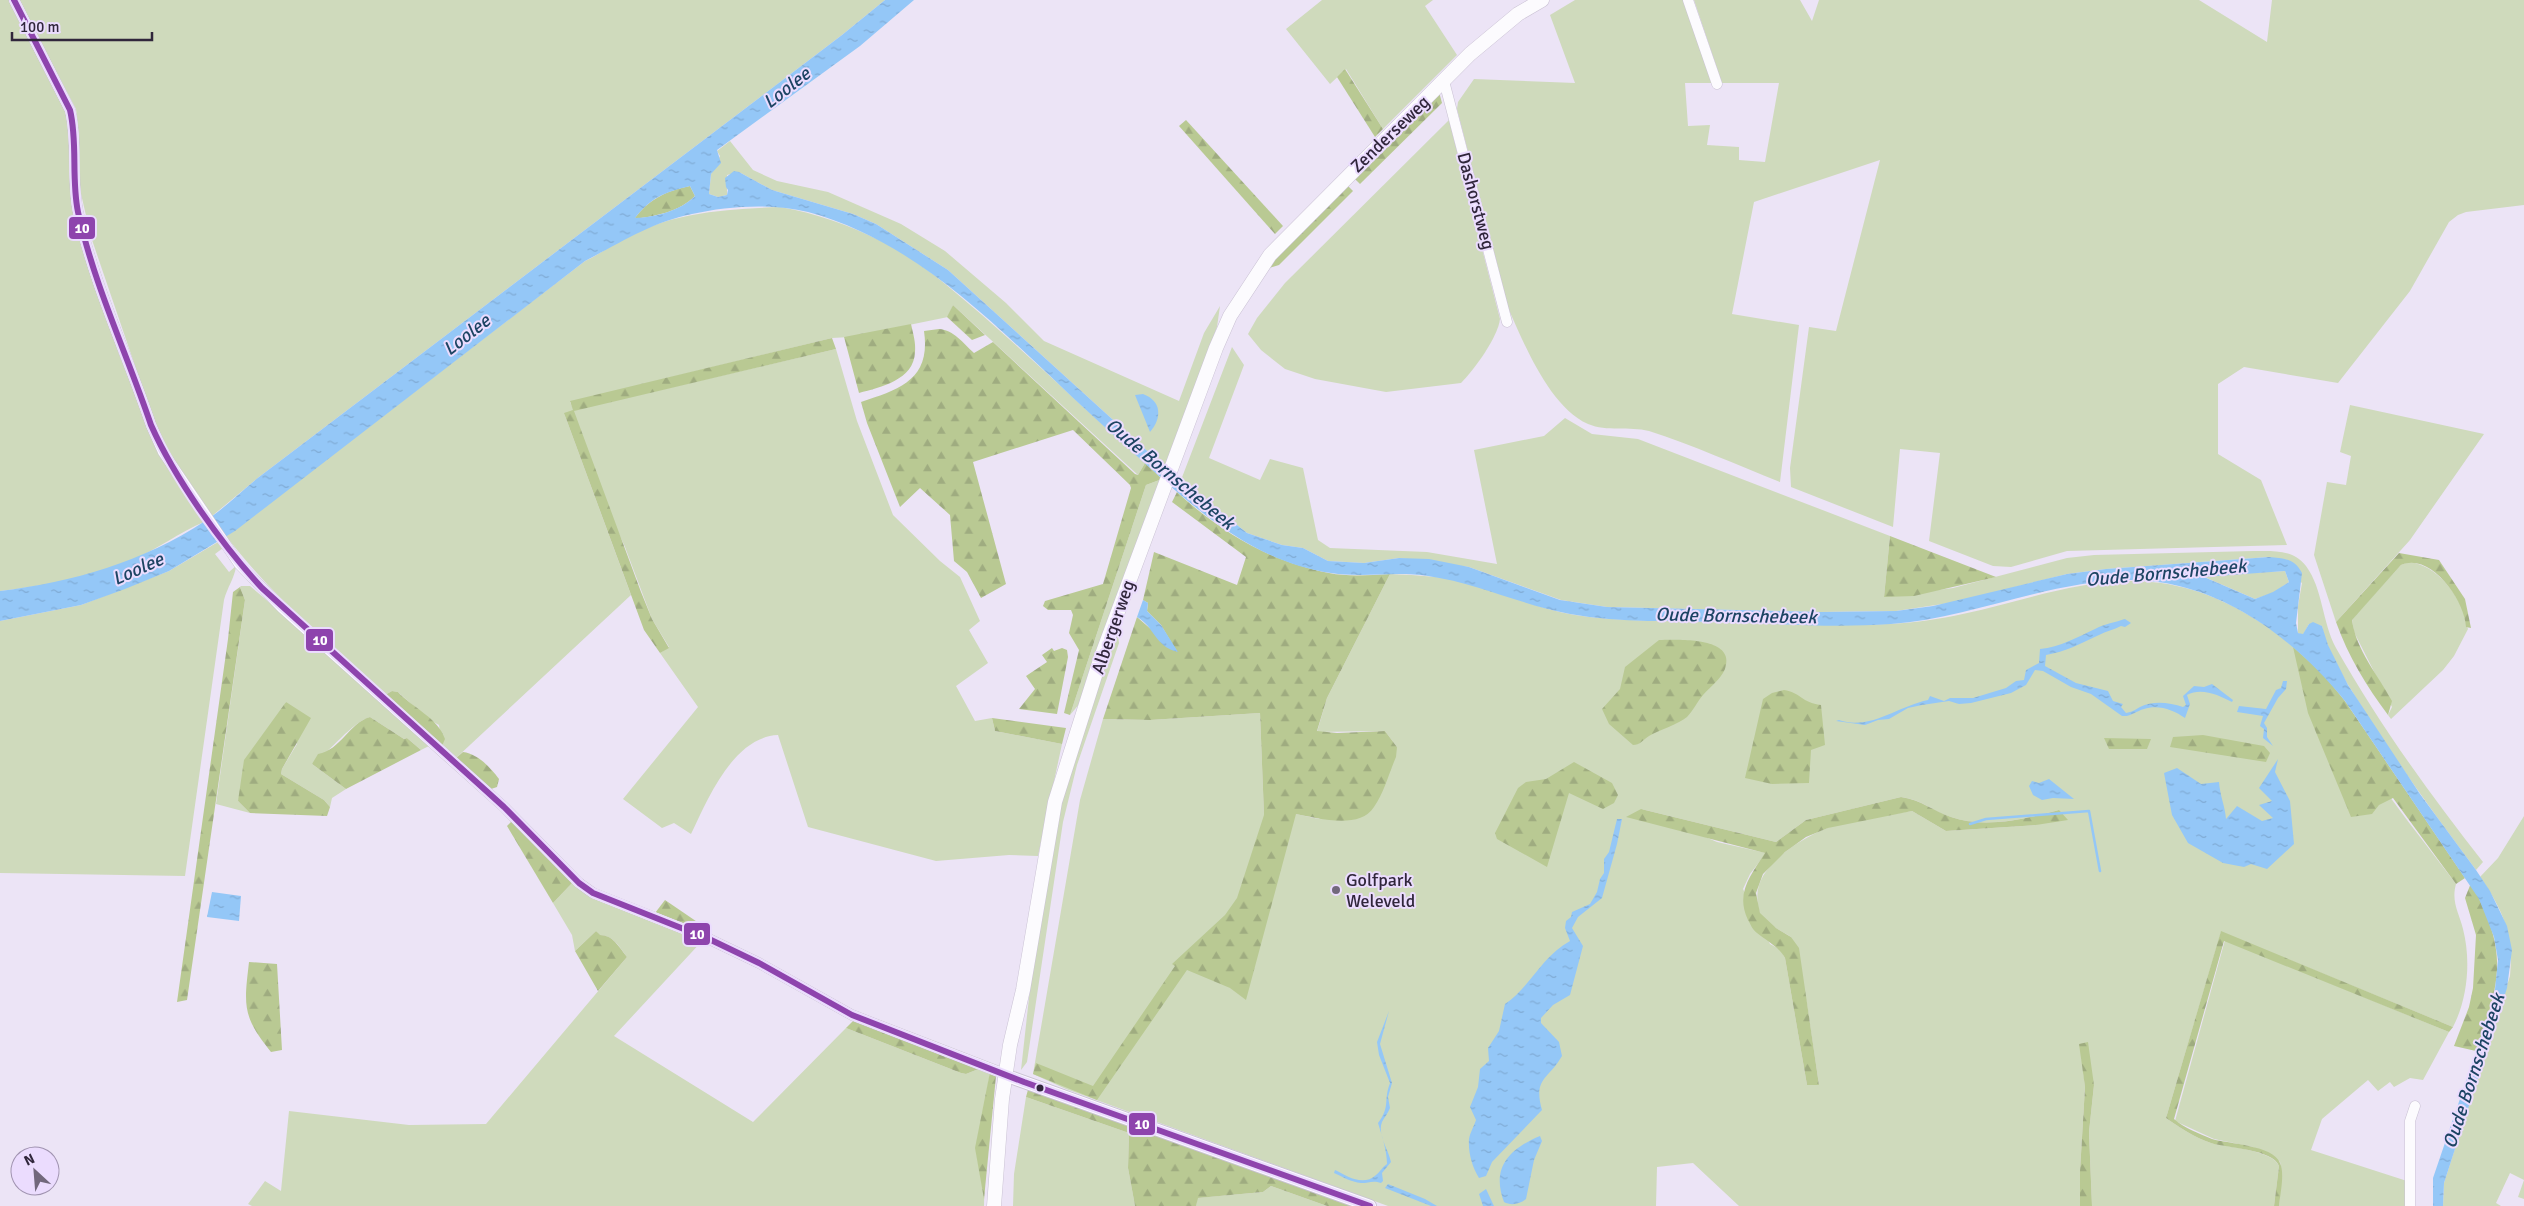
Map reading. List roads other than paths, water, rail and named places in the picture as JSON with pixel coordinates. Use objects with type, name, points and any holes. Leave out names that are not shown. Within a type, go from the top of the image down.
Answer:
[{"type":"main road","name":"Zenderseweg","points":[[1251,280],[1270,255],[1470,54],[1518,14],[1542,0]]},
{"type":"main road","name":"Albergerweg","points":[[994,1206],[997,1154],[1055,802],[1100,660],[1173,461],[1216,348],[1230,316],[1251,280]]},
{"type":"street","points":[[14,0],[70,110],[73,124],[73,183],[78,212],[94,267],[151,425],[163,452],[239,564],[262,588],[504,806],[579,882],[593,893],[709,940],[759,963],[852,1015],[1009,1076],[1370,1206]]},
{"type":"street","points":[[1688,0],[1717,84]]},
{"type":"street","name":"Dashorstweg","points":[[1444,81],[1507,322]]},
{"type":"street","points":[[2410,1206],[2410,1121],[2415,1106]]},
{"type":"water","points":[[885,0],[914,0],[860,46],[717,150],[721,163],[711,174],[709,194],[718,197],[727,195],[728,190],[725,178],[734,171],[772,190],[853,214],[876,224],[948,270],[1166,468],[1247,533],[1282,545],[1303,548],[1328,561],[1364,563],[1399,558],[1429,559],[1469,567],[1560,600],[1607,607],[1821,612],[1896,611],[1933,606],[2067,574],[2106,569],[2269,557],[2292,562],[2302,573],[2296,623],[2298,633],[2303,634],[2309,624],[2313,622],[2322,626],[2328,645],[2348,685],[2420,794],[2490,891],[2507,926],[2512,950],[2507,988],[2444,1183],[2443,1206],[2433,1206],[2433,1178],[2494,999],[2498,960],[2494,937],[2479,899],[2345,701],[2311,663],[2271,630],[2249,616],[2227,603],[2203,593],[2179,586],[2144,580],[2108,581],[2072,586],[1927,620],[1891,624],[1829,626],[1628,620],[1570,614],[1446,579],[1428,576],[1343,574],[1304,567],[1279,559],[1255,547],[1210,519],[1098,421],[994,324],[938,278],[908,257],[876,239],[843,224],[808,212],[780,207],[720,209],[663,222],[637,234],[585,261],[235,531],[169,571],[125,589],[81,605],[0,621],[0,591],[54,582],[107,568],[157,548],[212,516],[259,477],[842,35]],"holes":[[[690,186],[695,196],[682,206],[659,215],[635,218],[652,201],[673,191]],[[2285,571],[2289,582],[2273,592],[2255,599],[2204,577]]]},
{"type":"water","points":[[1143,394],[1154,401],[1158,410],[1157,421],[1150,432],[1135,395]]},
{"type":"water","points":[[1143,600],[1148,603],[1147,611],[1161,625],[1178,652],[1159,641],[1148,626],[1137,617]]},
{"type":"water","points":[[2125,619],[2131,623],[2067,649],[2046,655],[2045,666],[2076,683],[2108,691],[2113,701],[2123,704],[2121,707],[2126,713],[2145,705],[2156,703],[2167,703],[2183,707],[2186,705],[2183,696],[2194,686],[2204,687],[2212,684],[2233,700],[2232,702],[2216,695],[2198,692],[2187,695],[2190,704],[2185,718],[2171,710],[2155,707],[2144,709],[2128,716],[2122,716],[2091,694],[2071,687],[2043,671],[2035,670],[2026,685],[2011,693],[1971,703],[1959,704],[1949,701],[1908,708],[1889,719],[1878,720],[1865,725],[1850,723],[1873,720],[1928,700],[1930,696],[1944,701],[1950,698],[1973,698],[2006,688],[2016,681],[2024,680],[2026,670],[2039,663],[2040,649],[2062,644],[2102,626]]},
{"type":"water","points":[[2283,681],[2287,681],[2286,689],[2278,698],[2264,723],[2267,728],[2267,737],[2273,746],[2263,738],[2264,729],[2260,726],[2263,716],[2237,712],[2239,706],[2266,709],[2276,690],[2281,688]]},
{"type":"water","points":[[2278,759],[2275,772],[2290,801],[2294,844],[2267,869],[2251,864],[2244,867],[2223,863],[2188,843],[2172,815],[2164,773],[2177,768],[2201,784],[2219,782],[2226,819],[2237,806],[2262,821],[2273,818],[2259,805],[2272,801],[2259,788]]},
{"type":"water","points":[[2049,779],[2074,799],[2053,798],[2042,800],[2033,795],[2029,786],[2032,781],[2039,783]]},
{"type":"water","points":[[1617,819],[1622,819],[1602,898],[1578,917],[1572,928],[1583,946],[1570,995],[1553,1005],[1541,1018],[1541,1023],[1559,1042],[1562,1056],[1541,1085],[1539,1091],[1542,1110],[1492,1162],[1486,1176],[1479,1178],[1472,1164],[1469,1149],[1470,1137],[1476,1120],[1470,1107],[1478,1087],[1480,1069],[1489,1061],[1488,1048],[1499,1031],[1505,1004],[1522,989],[1560,947],[1570,941],[1565,928],[1566,921],[1571,917],[1572,912],[1590,904],[1597,892],[1600,879],[1604,873],[1604,859],[1609,852]]},
{"type":"water","points":[[212,892],[241,896],[239,921],[207,917]]},
{"type":"water","points":[[1389,1011],[1380,1044],[1392,1083],[1388,1097],[1390,1108],[1381,1127],[1381,1132],[1378,1123],[1386,1108],[1390,1083],[1379,1055],[1377,1042]]},
{"type":"water","points":[[1540,1136],[1542,1141],[1534,1160],[1526,1199],[1515,1204],[1504,1202],[1500,1179],[1506,1161],[1519,1147]]},
{"type":"water","points":[[1383,1140],[1391,1162],[1382,1173],[1383,1181],[1381,1183],[1361,1183],[1334,1173],[1335,1170],[1360,1180],[1366,1180],[1378,1174],[1387,1164]]},
{"type":"water","points":[[1388,1184],[1437,1206],[1431,1206],[1385,1188]]},
{"type":"water","points":[[1486,1189],[1494,1206],[1483,1206],[1479,1194]]},
{"type":"waterway","points":[[1970,824],[1986,819],[2089,811],[2100,871]]},
{"type":"place","name":"Golfpark Weleveld","points":[[1336,890]]},
{"type":"water label","name":"Loolee","points":[[787,88]]},
{"type":"water label","name":"Loolee","points":[[467,335]]},
{"type":"water label","name":"Oude Bornschebeek","points":[[1170,474]]},
{"type":"water label","name":"Loolee","points":[[138,569]]},
{"type":"water label","name":"Oude Bornschebeek","points":[[2166,573]]},
{"type":"water label","name":"Oude Bornschebeek","points":[[1736,616]]},
{"type":"water label","name":"Oude Bornschebeek","points":[[2474,1071]]}]
